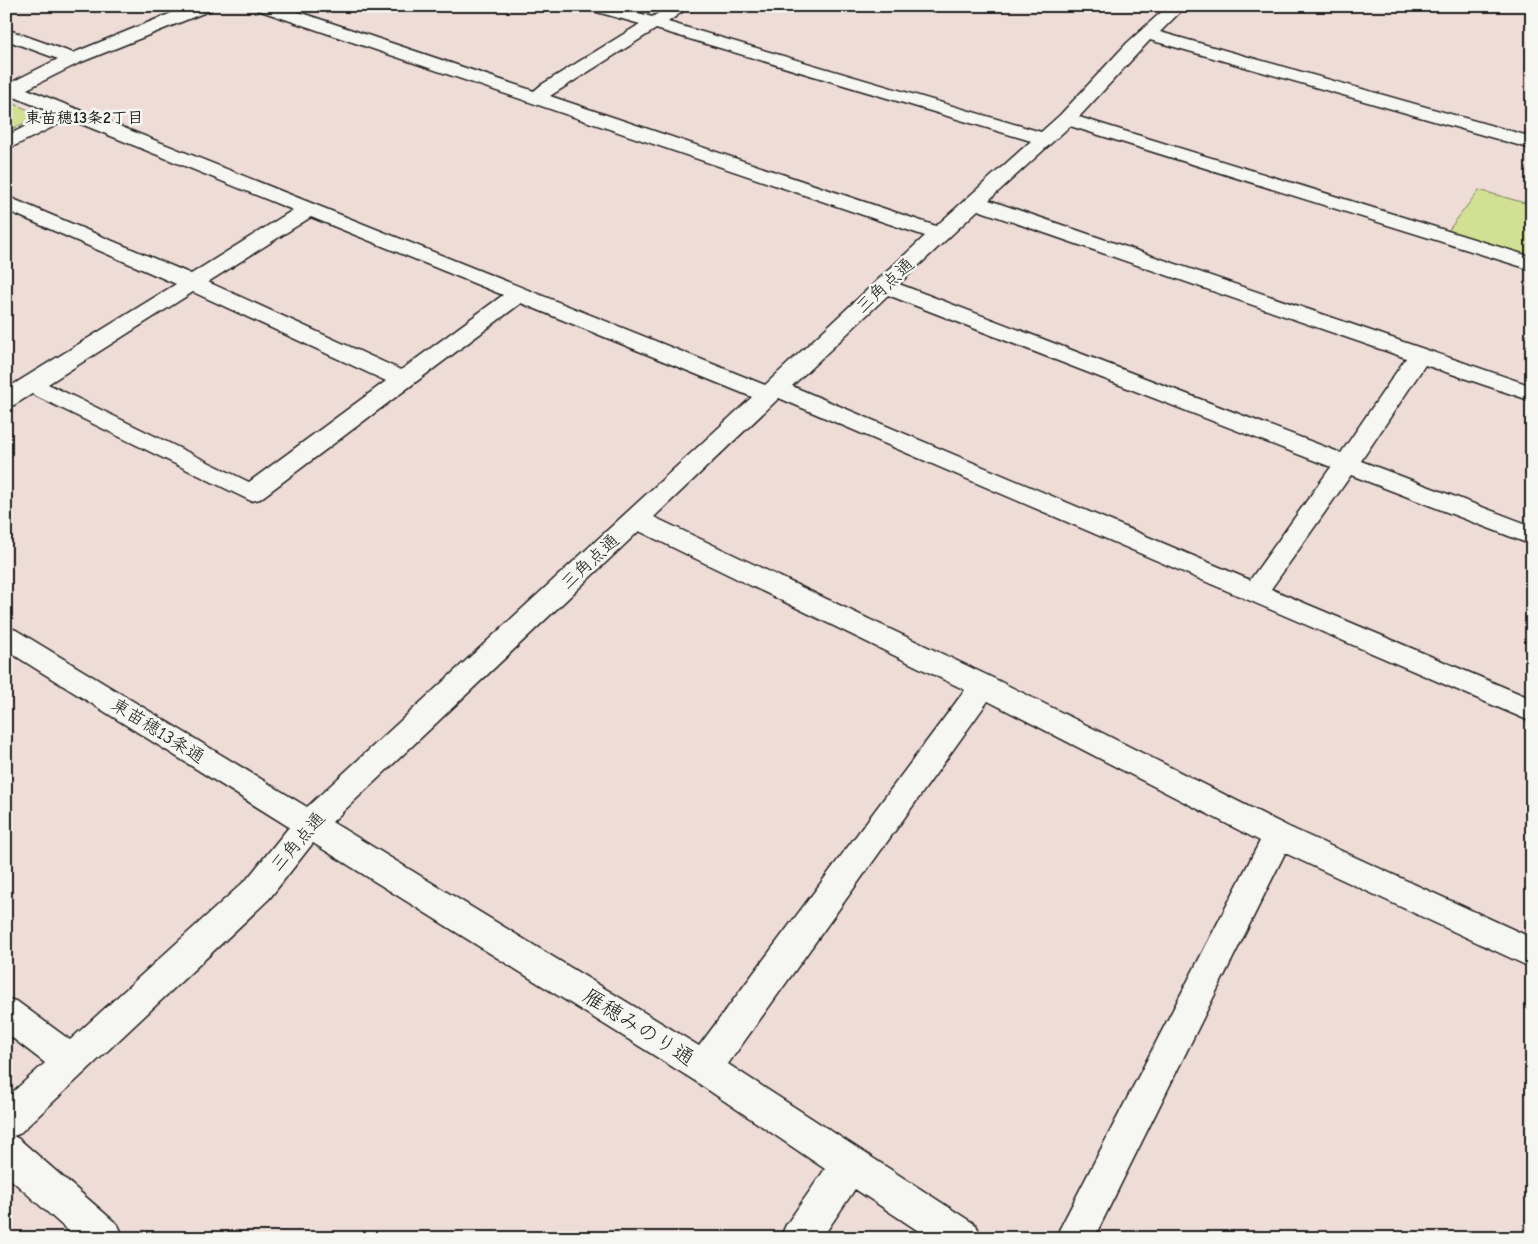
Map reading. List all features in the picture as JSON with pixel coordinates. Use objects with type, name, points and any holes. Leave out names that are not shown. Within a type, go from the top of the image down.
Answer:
[{"type":"street","points":[[9,90],[72,59],[205,6]]},
{"type":"street","points":[[264,6],[940,234]]},
{"type":"street","points":[[596,6],[1045,140]]},
{"type":"street","points":[[538,98],[547,89],[682,6]]},
{"type":"street","name":"三角点通","points":[[6,1122],[258,889],[310,824],[974,202],[1067,119],[1147,34],[1167,8]]},
{"type":"street","points":[[6,34],[72,59]]},
{"type":"street","points":[[1147,34],[1532,143]]},
{"type":"street","points":[[9,90],[70,112],[519,294],[773,392],[1256,592],[1532,711]]},
{"type":"street","points":[[6,144],[70,112]]},
{"type":"street","points":[[1067,119],[1532,264]]},
{"type":"street","points":[[6,202],[192,283],[403,380]]},
{"type":"street","points":[[974,202],[1419,357],[1532,394]]},
{"type":"street","points":[[6,400],[308,210]]},
{"type":"street","points":[[885,286],[1532,536]]},
{"type":"street","points":[[32,385],[251,493],[519,294]]},
{"type":"street","points":[[1256,592],[1419,357]]},
{"type":"street","points":[[636,519],[983,686],[1278,836],[1532,954]]},
{"type":"street","name":"東苗穂13条通","points":[[6,637],[310,824]]},
{"type":"street","points":[[704,1068],[983,686]]},
{"type":"street","name":"雁穂みのり通","points":[[310,824],[704,1068],[963,1238]]},
{"type":"street","points":[[1074,1238],[1278,836]]},
{"type":"street","points":[[6,1012],[72,1062]]},
{"type":"street","points":[[6,1151],[105,1238]]},
{"type":"street","points":[[798,1238],[850,1165]]},
{"type":"green space","points":[[10,102],[40,115],[6,132],[6,104]]},
{"type":"green space","points":[[1479,190],[1532,205],[1532,256],[1448,231]]},
{"type":"district","name":"東苗穂13条2丁目","points":[[84,118]]}]
